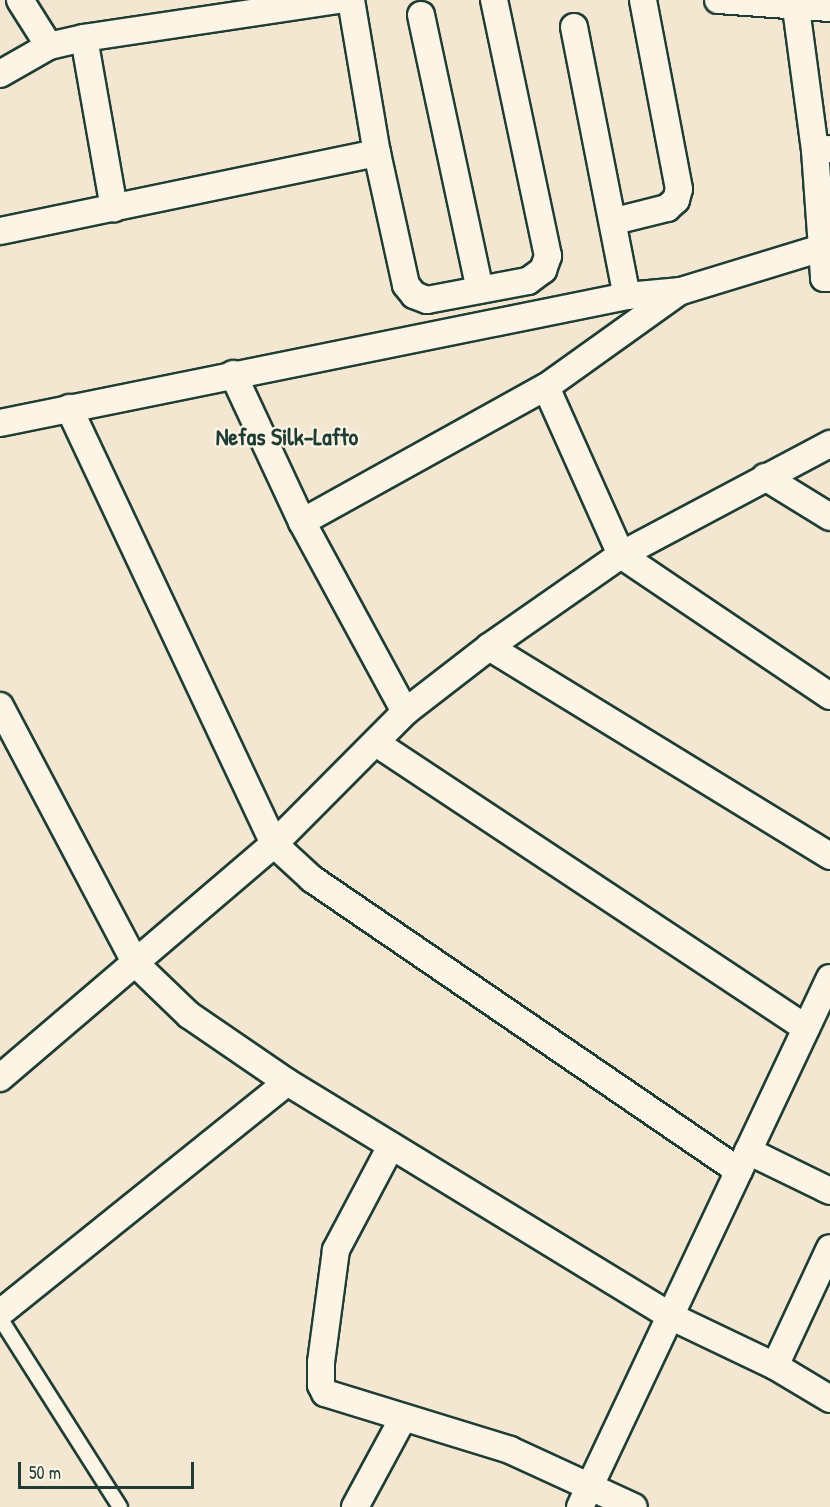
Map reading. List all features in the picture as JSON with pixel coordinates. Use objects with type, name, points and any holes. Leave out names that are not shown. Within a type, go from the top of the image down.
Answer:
[{"type":"street","points":[[20,0],[49,46]]},
{"type":"street","points":[[0,74],[49,46],[84,38],[337,0]]},
{"type":"street","points":[[351,0],[377,153],[406,285],[414,295],[427,300],[528,281],[543,270],[548,256],[494,0]]},
{"type":"street","points":[[615,221],[667,208],[676,200],[679,189],[643,0]]},
{"type":"street","points":[[718,0],[796,8],[830,8]]},
{"type":"street","points":[[796,8],[822,150],[822,248],[824,278],[830,278]]},
{"type":"street","points":[[421,15],[480,290]]},
{"type":"street","points":[[574,27],[615,221],[627,296]]},
{"type":"street","points":[[84,38],[114,208]]},
{"type":"street","points":[[0,231],[377,153]]},
{"type":"street","points":[[0,423],[233,374],[448,335],[627,296],[681,291],[822,248]]},
{"type":"street","points":[[302,522],[546,387],[681,291]]},
{"type":"street","points":[[233,374],[302,522],[405,712]]},
{"type":"street","points":[[546,387],[621,555],[830,696]]},
{"type":"street","points":[[69,408],[274,844],[312,879],[743,1161],[830,1191]]},
{"type":"street","points":[[0,1078],[274,844],[405,712],[489,647],[621,555],[830,444]]},
{"type":"street","points":[[765,477],[830,518]]},
{"type":"street","points":[[489,647],[830,856]]},
{"type":"street","points":[[0,706],[7,740],[136,964],[189,1015],[287,1082],[670,1316],[775,1366],[830,1399]]},
{"type":"street","points":[[376,742],[806,1028]]},
{"type":"street","points":[[585,1497],[830,978]]},
{"type":"street","points":[[0,1315],[287,1082]]},
{"type":"street","points":[[391,1146],[336,1250],[321,1385],[325,1394],[336,1400],[402,1420],[510,1450],[585,1497],[634,1507]]},
{"type":"street","points":[[775,1366],[830,1248]]},
{"type":"street","points":[[355,1507],[402,1420]]},
{"type":"lane","points":[[0,1315],[120,1507]]},
{"type":"district","name":"Nefas Silk-Lafto","points":[[287,437]]}]
